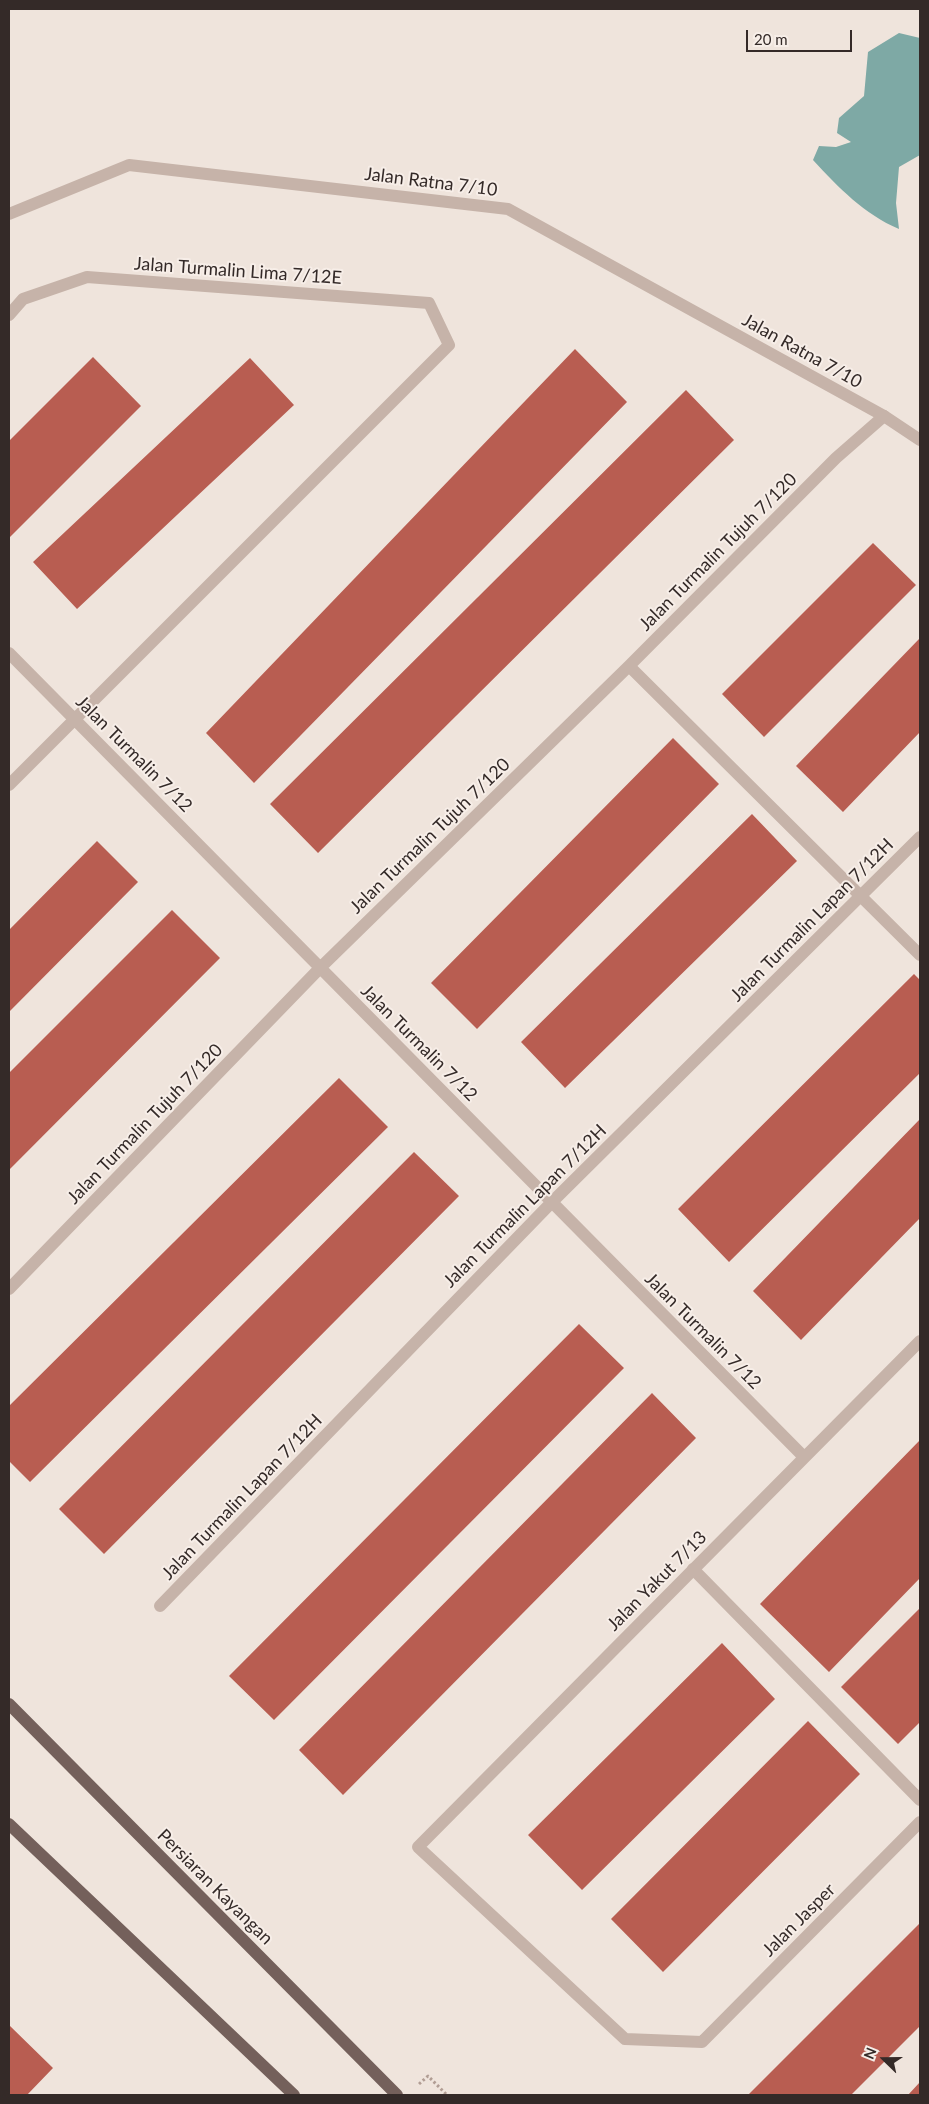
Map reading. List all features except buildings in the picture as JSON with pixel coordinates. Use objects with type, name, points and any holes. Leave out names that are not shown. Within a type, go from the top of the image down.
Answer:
[{"type":"main road","name":"Persiaran Kayangan","points":[[9,1704],[397,2095]]},
{"type":"main road","points":[[9,1824],[294,2095]]},
{"type":"street","name":"Jalan Ratna 7/10","points":[[9,214],[129,165],[508,209],[884,416],[920,440]]},
{"type":"street","name":"Jalan Turmalin Lima 7/12E","points":[[9,315],[23,299],[87,277],[429,303],[449,345],[74,719]]},
{"type":"street","name":"Jalan Turmalin Tujuh 7/120","points":[[9,1289],[320,968],[629,666],[836,458],[884,416]]},
{"type":"street","name":"Jalan Turmalin 7/12","points":[[9,652],[804,1457]]},
{"type":"street","points":[[629,666],[920,955]]},
{"type":"street","points":[[9,785],[74,719]]},
{"type":"street","name":"Jalan Turmalin Lapan 7/12H","points":[[160,1606],[552,1202],[920,837]]},
{"type":"street","name":"Jalan Yakut 7/13","points":[[702,2042],[625,2040],[418,1847],[920,1341]]},
{"type":"street","points":[[693,1569],[920,1800]]},
{"type":"street","name":"Jalan Jasper","points":[[702,2042],[920,1822]]},
{"type":"path","points":[[415,2089],[428,2076],[447,2095]]},
{"type":"water","points":[[899,33],[920,38],[920,155],[899,167],[896,203],[899,229],[863,208],[842,190],[813,160],[819,146],[836,147],[851,142],[837,133],[839,118],[864,96],[868,52]]}]
